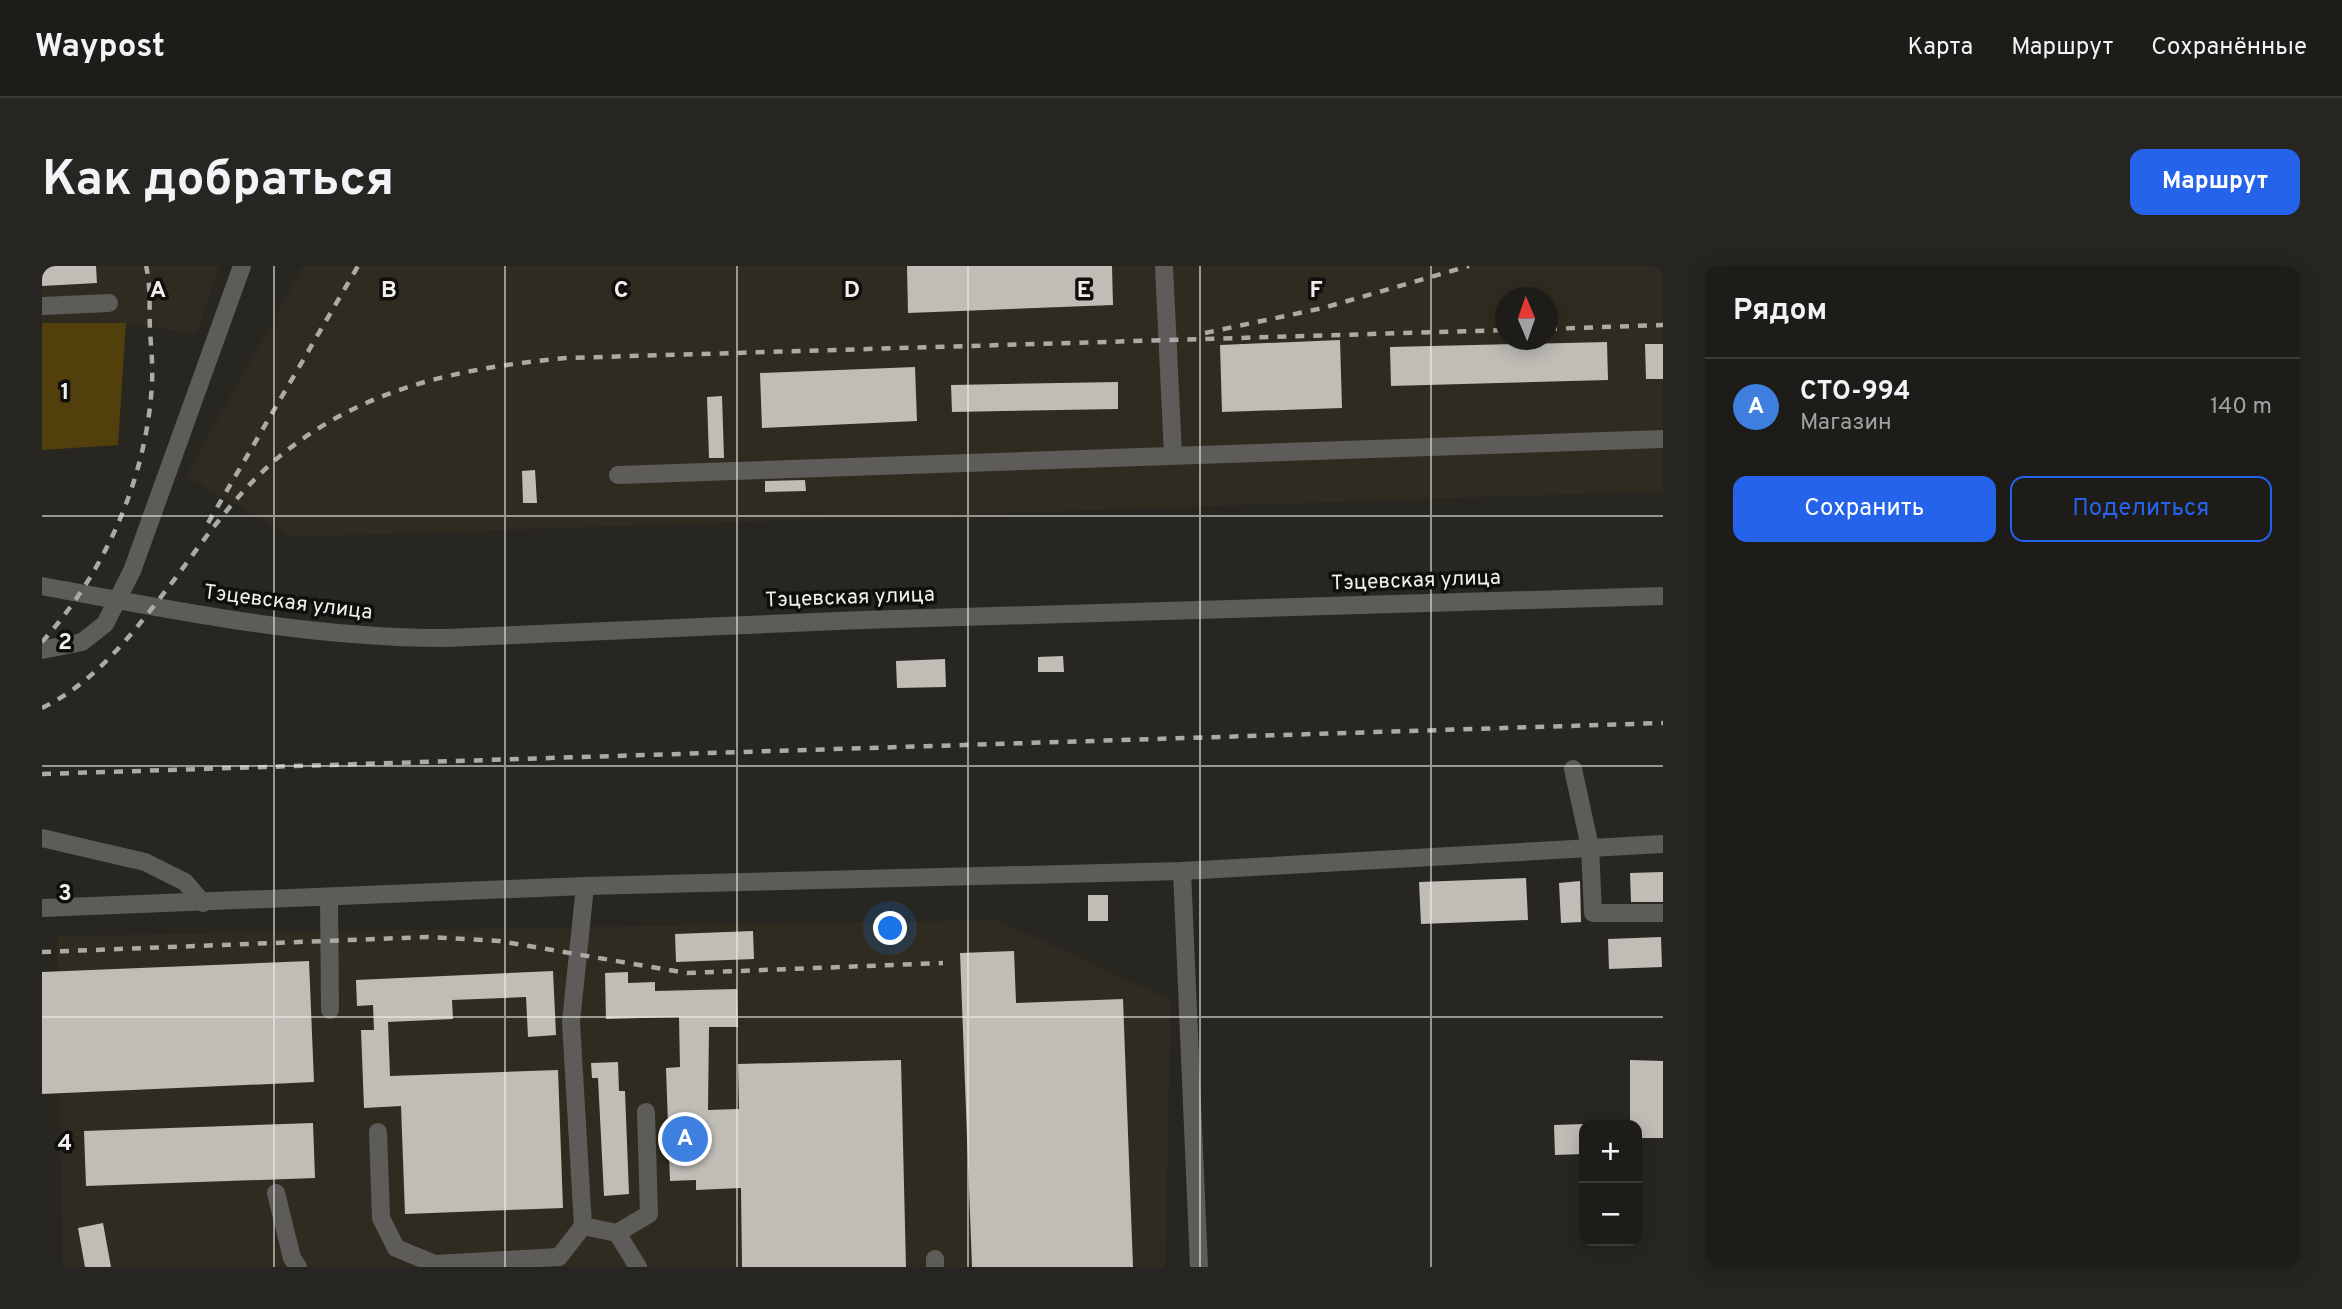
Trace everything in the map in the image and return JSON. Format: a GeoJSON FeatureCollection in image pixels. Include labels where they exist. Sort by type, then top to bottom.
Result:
{"type":"FeatureCollection","features":[{"type":"Feature","properties":{"kind":"street"},"geometry":{"type":"LineString","coordinates":[[42,650],[82,642],[105,624],[132,571],[242,266]]}},
{"type":"Feature","properties":{"kind":"street"},"geometry":{"type":"LineString","coordinates":[[1164,266],[1173,454]]}},
{"type":"Feature","properties":{"kind":"street"},"geometry":{"type":"LineString","coordinates":[[42,306],[108,303]]}},
{"type":"Feature","properties":{"kind":"street"},"geometry":{"type":"LineString","coordinates":[[618,475],[1663,439]]}},
{"type":"Feature","properties":{"kind":"street","name":"Тэцевская улица"},"geometry":{"type":"LineString","coordinates":[[42,586],[216,618],[328,634],[446,638],[862,620],[1663,596]]}},
{"type":"Feature","properties":{"kind":"street"},"geometry":{"type":"LineString","coordinates":[[1573,769],[1590,847],[1593,912],[1663,913]]}},
{"type":"Feature","properties":{"kind":"street"},"geometry":{"type":"LineString","coordinates":[[42,838],[145,862],[185,882],[203,903]]}},
{"type":"Feature","properties":{"kind":"street"},"geometry":{"type":"LineString","coordinates":[[42,908],[585,886],[1182,872],[1663,844]]}},
{"type":"Feature","properties":{"kind":"street"},"geometry":{"type":"LineString","coordinates":[[1182,872],[1199,1267]]}},
{"type":"Feature","properties":{"kind":"street"},"geometry":{"type":"LineString","coordinates":[[378,1132],[381,1219],[396,1248],[435,1264],[558,1262],[583,1226],[571,1022],[585,886]]}},
{"type":"Feature","properties":{"kind":"street"},"geometry":{"type":"LineString","coordinates":[[329,898],[330,1010]]}},
{"type":"Feature","properties":{"kind":"street"},"geometry":{"type":"LineString","coordinates":[[583,1226],[617,1233],[649,1214],[646,1112]]}},
{"type":"Feature","properties":{"kind":"street"},"geometry":{"type":"LineString","coordinates":[[276,1193],[292,1258],[298,1267]]}},
{"type":"Feature","properties":{"kind":"street"},"geometry":{"type":"LineString","coordinates":[[617,1233],[638,1267]]}},
{"type":"Feature","properties":{"kind":"shaded area"},"geometry":{"type":"Polygon","coordinates":[[[42,266],[219,266],[196,334],[126,323],[42,323],[42,266]]]}},
{"type":"Feature","properties":{"kind":"shaded area"},"geometry":{"type":"Polygon","coordinates":[[[304,266],[1663,266],[1663,491],[292,537],[186,476],[304,266]]]}},
{"type":"Feature","properties":{"kind":"shaded area"},"geometry":{"type":"Polygon","coordinates":[[[42,323],[126,323],[118,445],[42,450],[42,323]]]}},
{"type":"Feature","properties":{"kind":"shaded area"},"geometry":{"type":"Polygon","coordinates":[[[997,920],[1171,1000],[1165,1267],[63,1267],[57,936],[997,920]]]}},
{"type":"Feature","properties":{"kind":"building"},"geometry":{"type":"Polygon","coordinates":[[[42,266],[96,266],[97,283],[42,286],[42,266]]]}},
{"type":"Feature","properties":{"kind":"building"},"geometry":{"type":"Polygon","coordinates":[[[907,266],[1112,266],[1113,305],[908,313],[907,266]]]}},
{"type":"Feature","properties":{"kind":"building"},"geometry":{"type":"Polygon","coordinates":[[[1340,340],[1342,408],[1222,412],[1220,345],[1340,340]]]}},
{"type":"Feature","properties":{"kind":"building"},"geometry":{"type":"Polygon","coordinates":[[[1607,342],[1608,380],[1391,386],[1390,347],[1495,345],[1495,350],[1558,350],[1558,343],[1607,342]]]}},
{"type":"Feature","properties":{"kind":"building"},"geometry":{"type":"Polygon","coordinates":[[[1645,344],[1663,344],[1663,379],[1646,379],[1645,344]]]}},
{"type":"Feature","properties":{"kind":"building"},"geometry":{"type":"Polygon","coordinates":[[[915,367],[917,421],[762,428],[760,373],[915,367]]]}},
{"type":"Feature","properties":{"kind":"building"},"geometry":{"type":"Polygon","coordinates":[[[1118,382],[1118,409],[952,412],[951,385],[1118,382]]]}},
{"type":"Feature","properties":{"kind":"building"},"geometry":{"type":"Polygon","coordinates":[[[722,396],[724,458],[709,458],[707,397],[722,396]]]}},
{"type":"Feature","properties":{"kind":"building"},"geometry":{"type":"Polygon","coordinates":[[[535,470],[537,503],[523,503],[522,471],[535,470]]]}},
{"type":"Feature","properties":{"kind":"building"},"geometry":{"type":"Polygon","coordinates":[[[805,480],[806,491],[765,492],[765,481],[805,480]]]}},
{"type":"Feature","properties":{"kind":"building"},"geometry":{"type":"Polygon","coordinates":[[[1063,656],[1064,672],[1038,672],[1038,657],[1063,656]]]}},
{"type":"Feature","properties":{"kind":"building"},"geometry":{"type":"Polygon","coordinates":[[[945,659],[946,687],[897,688],[896,661],[945,659]]]}},
{"type":"Feature","properties":{"kind":"building"},"geometry":{"type":"Polygon","coordinates":[[[1663,872],[1663,902],[1631,902],[1630,873],[1663,872]]]}},
{"type":"Feature","properties":{"kind":"building"},"geometry":{"type":"Polygon","coordinates":[[[1526,878],[1528,920],[1421,924],[1419,882],[1526,878]]]}},
{"type":"Feature","properties":{"kind":"building"},"geometry":{"type":"Polygon","coordinates":[[[1580,881],[1581,922],[1561,923],[1559,883],[1580,881]]]}},
{"type":"Feature","properties":{"kind":"building"},"geometry":{"type":"Polygon","coordinates":[[[1088,895],[1108,895],[1108,921],[1088,921],[1088,895]]]}},
{"type":"Feature","properties":{"kind":"building"},"geometry":{"type":"Polygon","coordinates":[[[753,931],[754,959],[676,962],[675,934],[753,931]]]}},
{"type":"Feature","properties":{"kind":"building"},"geometry":{"type":"Polygon","coordinates":[[[1661,937],[1662,967],[1609,969],[1608,939],[1661,937]]]}},
{"type":"Feature","properties":{"kind":"building"},"geometry":{"type":"Polygon","coordinates":[[[1014,951],[1016,1003],[1123,999],[1133,1267],[972,1267],[960,953],[1014,951]]]}},
{"type":"Feature","properties":{"kind":"building"},"geometry":{"type":"Polygon","coordinates":[[[309,961],[314,1082],[42,1094],[42,972],[309,961]]]}},
{"type":"Feature","properties":{"kind":"building"},"geometry":{"type":"Polygon","coordinates":[[[553,971],[556,1035],[528,1037],[526,997],[452,1000],[453,1019],[388,1022],[390,1076],[558,1070],[563,1208],[405,1214],[401,1106],[364,1108],[361,1030],[374,1030],[373,1005],[357,1006],[356,980],[553,971]]]}},
{"type":"Feature","properties":{"kind":"building"},"geometry":{"type":"Polygon","coordinates":[[[628,972],[628,983],[655,982],[655,991],[737,989],[738,1027],[709,1027],[708,1110],[739,1109],[738,1064],[901,1060],[906,1267],[742,1267],[741,1188],[696,1190],[696,1180],[670,1181],[666,1068],[680,1067],[679,1017],[606,1019],[605,973],[628,972]]]}},
{"type":"Feature","properties":{"kind":"building"},"geometry":{"type":"Polygon","coordinates":[[[1630,1060],[1663,1061],[1663,1138],[1642,1138],[1642,1120],[1630,1120],[1630,1060]]]}},
{"type":"Feature","properties":{"kind":"building"},"geometry":{"type":"Polygon","coordinates":[[[618,1062],[619,1091],[625,1091],[629,1194],[604,1196],[598,1078],[592,1078],[591,1063],[618,1062]]]}},
{"type":"Feature","properties":{"kind":"building"},"geometry":{"type":"Polygon","coordinates":[[[313,1123],[315,1178],[86,1186],[84,1131],[313,1123]]]}},
{"type":"Feature","properties":{"kind":"building"},"geometry":{"type":"Polygon","coordinates":[[[1579,1124],[1579,1154],[1555,1155],[1554,1125],[1579,1124]]]}},
{"type":"Feature","properties":{"kind":"building"},"geometry":{"type":"Polygon","coordinates":[[[103,1223],[111,1267],[85,1267],[78,1228],[103,1223]]]}},
{"type":"Feature","properties":{"kind":"railway"},"geometry":{"type":"LineString","coordinates":[[42,642],[65,615],[103,554],[119,522],[142,454],[152,376],[146,266]]}},
{"type":"Feature","properties":{"kind":"railway"},"geometry":{"type":"LineString","coordinates":[[208,523],[358,266]]}},
{"type":"Feature","properties":{"kind":"railway"},"geometry":{"type":"LineString","coordinates":[[1205,333],[1323,308],[1469,266]]}},
{"type":"Feature","properties":{"kind":"railway"},"geometry":{"type":"LineString","coordinates":[[1558,329],[1663,325]]}},
{"type":"Feature","properties":{"kind":"railway"},"geometry":{"type":"LineString","coordinates":[[42,708],[82,682],[117,650],[225,513],[251,483],[280,456],[312,432],[345,413],[380,397],[452,375],[566,358],[1495,330]]}},
{"type":"Feature","properties":{"kind":"railway"},"geometry":{"type":"LineString","coordinates":[[42,774],[1663,723]]}},
{"type":"Feature","properties":{"kind":"railway"},"geometry":{"type":"LineString","coordinates":[[42,952],[428,937],[499,941],[687,973],[943,963]]}},
{"type":"Feature","properties":{"kind":"place","name":"СТО-994"},"geometry":{"type":"Point","coordinates":[685,1139]}}]}
